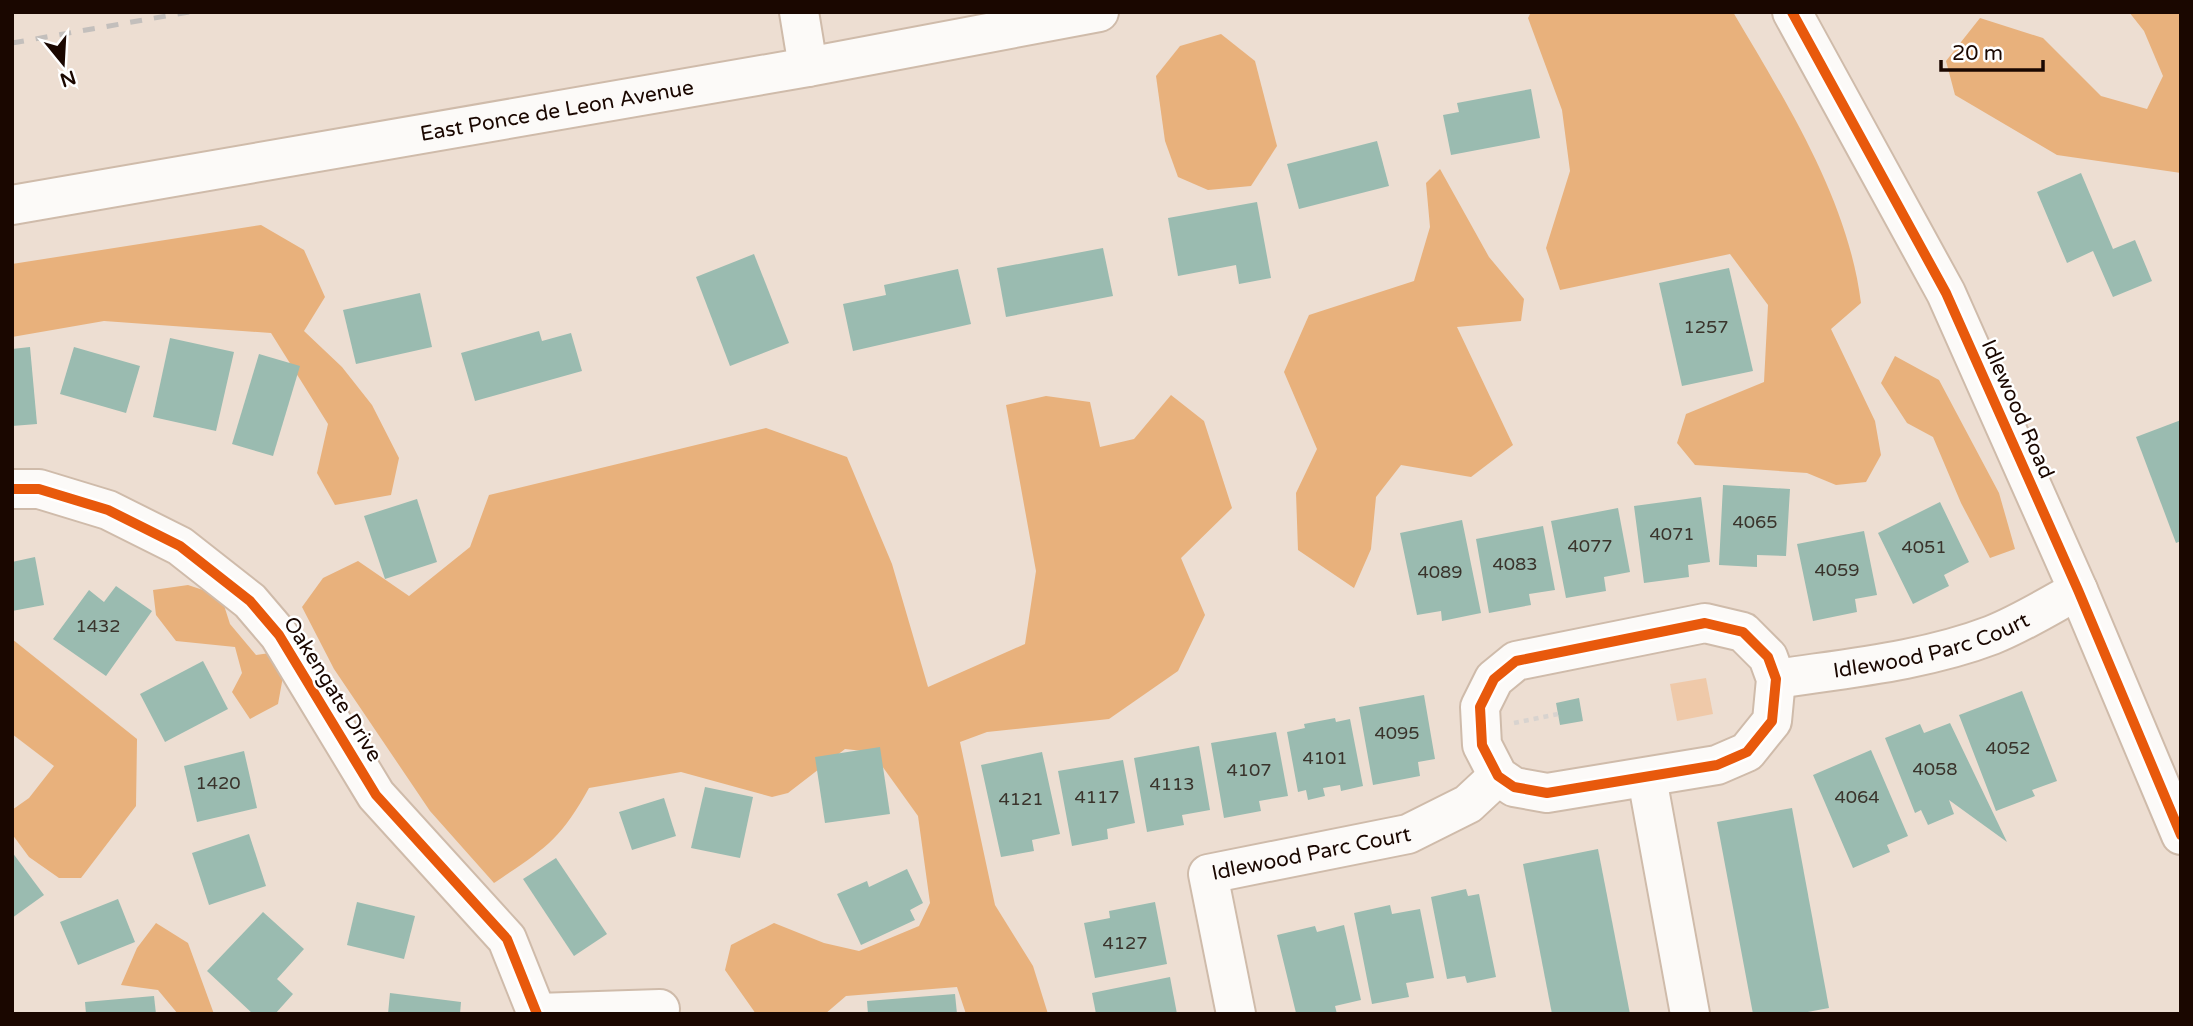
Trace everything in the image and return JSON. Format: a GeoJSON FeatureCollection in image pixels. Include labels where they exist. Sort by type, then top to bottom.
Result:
{"type":"FeatureCollection","features":[{"type":"Feature","properties":{"kind":"street"},"geometry":{"type":"LineString","coordinates":[[799,12],[808,66]]}},
{"type":"Feature","properties":{"kind":"street","name":"East Ponce de Leon Avenue"},"geometry":{"type":"LineString","coordinates":[[12,205],[808,66],[1099,12]]}},
{"type":"Feature","properties":{"kind":"street","name":"Idlewood Road"},"geometry":{"type":"LineString","coordinates":[[1792,12],[1946,293],[2078,590],[2181,835]]}},
{"type":"Feature","properties":{"kind":"street","name":"Oakengate Drive"},"geometry":{"type":"LineString","coordinates":[[12,489],[39,489],[108,510],[180,546],[250,601],[279,635],[376,795],[507,939],[537,1013]]}},
{"type":"Feature","properties":{"kind":"street","name":"Idlewood Parc Court"},"geometry":{"type":"LineString","coordinates":[[1776,679],[1921,656],[1958,646],[1995,634],[2078,590]]}},
{"type":"Feature","properties":{"kind":"street"},"geometry":{"type":"LineString","coordinates":[[1706,623],[1743,632],[1768,657],[1776,679],[1772,721],[1747,752],[1717,765],[1548,793],[1514,787],[1498,776],[1482,745],[1480,706],[1494,679],[1516,661],[1706,623]]}},
{"type":"Feature","properties":{"kind":"street","name":"Idlewood Parc Court"},"geometry":{"type":"LineString","coordinates":[[1236,1014],[1208,874],[1408,834],[1468,804],[1498,776]]}},
{"type":"Feature","properties":{"kind":"street"},"geometry":{"type":"LineString","coordinates":[[1647,778],[1690,1014]]}},
{"type":"Feature","properties":{"kind":"street"},"geometry":{"type":"LineString","coordinates":[[537,1013],[660,1009]]}},
{"type":"Feature","properties":{"kind":"path"},"geometry":{"type":"LineString","coordinates":[[1510,724],[1558,714]]}},
{"type":"Feature","properties":{"kind":"shaded area"},"geometry":{"type":"Polygon","coordinates":[[[1531,12],[1733,12],[1812,152],[1843,226],[1854,264],[1861,303],[1831,329],[1875,421],[1881,455],[1866,482],[1836,485],[1807,473],[1695,465],[1677,443],[1686,414],[1764,382],[1768,305],[1730,254],[1560,290],[1546,248],[1570,171],[1562,110],[1528,18],[1531,12]]]}},
{"type":"Feature","properties":{"kind":"shaded area"},"geometry":{"type":"Polygon","coordinates":[[[2129,12],[2181,12],[2181,173],[2057,155],[1955,95],[1946,61],[1980,18],[2043,38],[2101,96],[2147,109],[2163,76],[2144,31],[2129,12]]]}},
{"type":"Feature","properties":{"kind":"shaded area"},"geometry":{"type":"Polygon","coordinates":[[[1221,34],[1255,61],[1277,146],[1251,186],[1208,190],[1178,177],[1165,141],[1156,76],[1180,46],[1221,34]]]}},
{"type":"Feature","properties":{"kind":"shaded area"},"geometry":{"type":"Polygon","coordinates":[[[1440,169],[1489,257],[1524,299],[1521,321],[1457,327],[1513,445],[1471,477],[1401,465],[1376,497],[1371,549],[1354,588],[1298,550],[1296,493],[1317,449],[1284,372],[1309,315],[1414,281],[1430,227],[1426,183],[1440,169]]]}},
{"type":"Feature","properties":{"kind":"shaded area"},"geometry":{"type":"Polygon","coordinates":[[[261,225],[304,250],[325,297],[304,331],[342,367],[372,405],[399,458],[391,495],[335,505],[317,473],[328,424],[271,333],[104,321],[12,337],[12,264],[261,225]]]}},
{"type":"Feature","properties":{"kind":"shaded area"},"geometry":{"type":"Polygon","coordinates":[[[1895,356],[1939,380],[1999,493],[2015,549],[1990,558],[1961,503],[1933,437],[1907,423],[1881,383],[1895,356]]]}},
{"type":"Feature","properties":{"kind":"shaded area"},"geometry":{"type":"Polygon","coordinates":[[[1171,395],[1204,421],[1232,508],[1181,558],[1205,615],[1178,671],[1109,719],[987,732],[960,742],[995,905],[1033,966],[1048,1014],[966,1014],[957,987],[846,996],[825,1014],[756,1014],[725,970],[731,945],[774,923],[824,943],[859,951],[919,926],[930,903],[918,816],[872,752],[845,749],[788,793],[772,797],[681,772],[589,788],[569,821],[549,843],[494,883],[430,811],[334,669],[302,607],[323,578],[358,561],[409,596],[470,547],[489,495],[766,428],[847,457],[892,564],[928,687],[1025,644],[1036,571],[1006,405],[1046,396],[1090,402],[1100,447],[1134,439],[1171,395]]]}},
{"type":"Feature","properties":{"kind":"shaded area"},"geometry":{"type":"Polygon","coordinates":[[[188,585],[221,596],[230,624],[256,655],[270,653],[284,671],[278,704],[250,719],[232,692],[242,673],[235,647],[176,641],[156,615],[153,590],[188,585]]]}},
{"type":"Feature","properties":{"kind":"shaded area"},"geometry":{"type":"Polygon","coordinates":[[[12,639],[137,739],[136,806],[81,878],[59,878],[29,857],[12,834],[12,810],[29,798],[54,766],[12,734],[12,639]]]}},
{"type":"Feature","properties":{"kind":"shaded area"},"geometry":{"type":"Polygon","coordinates":[[[1706,678],[1713,714],[1677,721],[1670,684],[1706,678]]]}},
{"type":"Feature","properties":{"kind":"shaded area"},"geometry":{"type":"Polygon","coordinates":[[[156,923],[188,943],[214,1014],[178,1014],[158,990],[121,985],[137,948],[156,923]]]}},
{"type":"Feature","properties":{"kind":"building"},"geometry":{"type":"Polygon","coordinates":[[[1531,89],[1540,138],[1451,155],[1443,115],[1459,112],[1457,103],[1531,89]]]}},
{"type":"Feature","properties":{"kind":"building"},"geometry":{"type":"Polygon","coordinates":[[[1377,141],[1389,186],[1299,209],[1287,164],[1377,141]]]}},
{"type":"Feature","properties":{"kind":"building"},"geometry":{"type":"Polygon","coordinates":[[[2081,173],[2113,249],[2135,240],[2152,281],[2113,297],[2093,251],[2067,263],[2037,192],[2081,173]]]}},
{"type":"Feature","properties":{"kind":"building"},"geometry":{"type":"Polygon","coordinates":[[[1257,202],[1271,278],[1239,284],[1236,265],[1178,276],[1168,218],[1257,202]]]}},
{"type":"Feature","properties":{"kind":"building"},"geometry":{"type":"Polygon","coordinates":[[[1103,248],[1113,296],[1006,317],[997,268],[1103,248]]]}},
{"type":"Feature","properties":{"kind":"building"},"geometry":{"type":"Polygon","coordinates":[[[754,254],[789,343],[730,366],[696,277],[754,254]]]}},
{"type":"Feature","properties":{"kind":"building"},"geometry":{"type":"Polygon","coordinates":[[[1729,268],[1753,371],[1682,386],[1659,283],[1729,268]]]}},
{"type":"Feature","properties":{"kind":"building"},"geometry":{"type":"Polygon","coordinates":[[[958,269],[971,324],[853,351],[843,304],[886,295],[884,285],[958,269]]]}},
{"type":"Feature","properties":{"kind":"building"},"geometry":{"type":"Polygon","coordinates":[[[420,293],[432,347],[356,364],[343,310],[420,293]]]}},
{"type":"Feature","properties":{"kind":"building"},"geometry":{"type":"Polygon","coordinates":[[[539,331],[542,341],[571,333],[582,371],[475,401],[461,353],[539,331]]]}},
{"type":"Feature","properties":{"kind":"building"},"geometry":{"type":"Polygon","coordinates":[[[170,338],[234,352],[216,431],[153,417],[170,338]]]}},
{"type":"Feature","properties":{"kind":"building"},"geometry":{"type":"Polygon","coordinates":[[[30,347],[37,424],[12,426],[12,349],[30,347]]]}},
{"type":"Feature","properties":{"kind":"building"},"geometry":{"type":"Polygon","coordinates":[[[74,347],[140,366],[126,413],[60,394],[74,347]]]}},
{"type":"Feature","properties":{"kind":"building"},"geometry":{"type":"Polygon","coordinates":[[[259,354],[300,366],[273,456],[232,444],[259,354]]]}},
{"type":"Feature","properties":{"kind":"building"},"geometry":{"type":"Polygon","coordinates":[[[2181,420],[2181,541],[2176,543],[2136,437],[2181,420]]]}},
{"type":"Feature","properties":{"kind":"building"},"geometry":{"type":"Polygon","coordinates":[[[1723,485],[1790,489],[1786,556],[1757,555],[1757,567],[1719,565],[1723,485]]]}},
{"type":"Feature","properties":{"kind":"building"},"geometry":{"type":"Polygon","coordinates":[[[1701,497],[1710,562],[1688,565],[1689,577],[1644,583],[1634,506],[1701,497]]]}},
{"type":"Feature","properties":{"kind":"building"},"geometry":{"type":"Polygon","coordinates":[[[417,499],[437,562],[385,579],[364,516],[417,499]]]}},
{"type":"Feature","properties":{"kind":"building"},"geometry":{"type":"Polygon","coordinates":[[[1940,502],[1969,562],[1944,575],[1949,586],[1913,604],[1878,533],[1940,502]]]}},
{"type":"Feature","properties":{"kind":"building"},"geometry":{"type":"Polygon","coordinates":[[[1618,508],[1630,572],[1604,577],[1606,591],[1566,598],[1551,521],[1618,508]]]}},
{"type":"Feature","properties":{"kind":"building"},"geometry":{"type":"Polygon","coordinates":[[[1462,520],[1481,613],[1442,621],[1441,611],[1417,615],[1400,533],[1462,520]]]}},
{"type":"Feature","properties":{"kind":"building"},"geometry":{"type":"Polygon","coordinates":[[[1543,526],[1555,590],[1529,594],[1531,605],[1489,613],[1476,539],[1543,526]]]}},
{"type":"Feature","properties":{"kind":"building"},"geometry":{"type":"Polygon","coordinates":[[[1864,531],[1877,595],[1855,599],[1857,612],[1813,621],[1797,544],[1864,531]]]}},
{"type":"Feature","properties":{"kind":"building"},"geometry":{"type":"Polygon","coordinates":[[[35,557],[44,605],[12,611],[12,562],[35,557]]]}},
{"type":"Feature","properties":{"kind":"building"},"geometry":{"type":"Polygon","coordinates":[[[116,586],[152,611],[106,676],[53,639],[89,590],[104,602],[116,586]]]}},
{"type":"Feature","properties":{"kind":"building"},"geometry":{"type":"Polygon","coordinates":[[[203,661],[228,709],[165,742],[140,694],[203,661]]]}},
{"type":"Feature","properties":{"kind":"building"},"geometry":{"type":"Polygon","coordinates":[[[2022,691],[2057,781],[2032,790],[2035,796],[1996,811],[1959,715],[2022,691]]]}},
{"type":"Feature","properties":{"kind":"building"},"geometry":{"type":"Polygon","coordinates":[[[1424,695],[1435,759],[1418,762],[1420,776],[1373,785],[1359,707],[1424,695]]]}},
{"type":"Feature","properties":{"kind":"building"},"geometry":{"type":"Polygon","coordinates":[[[1579,698],[1583,721],[1560,725],[1556,703],[1579,698]]]}},
{"type":"Feature","properties":{"kind":"building"},"geometry":{"type":"Polygon","coordinates":[[[1335,718],[1336,722],[1350,719],[1363,786],[1341,791],[1340,785],[1323,788],[1325,796],[1308,800],[1306,790],[1298,792],[1287,732],[1305,728],[1304,724],[1335,718]]]}},
{"type":"Feature","properties":{"kind":"building"},"geometry":{"type":"Polygon","coordinates":[[[1950,723],[2007,842],[1949,800],[1954,814],[1928,825],[1921,810],[1915,813],[1885,738],[1920,724],[1924,733],[1950,723]]]}},
{"type":"Feature","properties":{"kind":"building"},"geometry":{"type":"Polygon","coordinates":[[[1276,732],[1288,796],[1259,801],[1261,811],[1224,818],[1211,743],[1276,732]]]}},
{"type":"Feature","properties":{"kind":"building"},"geometry":{"type":"Polygon","coordinates":[[[1199,746],[1210,810],[1182,815],[1184,825],[1147,832],[1134,758],[1199,746]]]}},
{"type":"Feature","properties":{"kind":"building"},"geometry":{"type":"Polygon","coordinates":[[[880,747],[890,814],[825,823],[815,757],[880,747]]]}},
{"type":"Feature","properties":{"kind":"building"},"geometry":{"type":"Polygon","coordinates":[[[1871,750],[1908,836],[1887,845],[1890,852],[1853,868],[1813,775],[1871,750]]]}},
{"type":"Feature","properties":{"kind":"building"},"geometry":{"type":"Polygon","coordinates":[[[244,751],[257,808],[197,822],[184,766],[244,751]]]}},
{"type":"Feature","properties":{"kind":"building"},"geometry":{"type":"Polygon","coordinates":[[[1042,752],[1060,834],[1032,840],[1034,851],[1001,857],[981,765],[1042,752]]]}},
{"type":"Feature","properties":{"kind":"building"},"geometry":{"type":"Polygon","coordinates":[[[1123,760],[1135,823],[1107,829],[1108,839],[1072,846],[1058,771],[1123,760]]]}},
{"type":"Feature","properties":{"kind":"building"},"geometry":{"type":"Polygon","coordinates":[[[705,787],[753,797],[740,858],[691,848],[705,787]]]}},
{"type":"Feature","properties":{"kind":"building"},"geometry":{"type":"Polygon","coordinates":[[[664,798],[676,836],[632,850],[619,812],[664,798]]]}},
{"type":"Feature","properties":{"kind":"building"},"geometry":{"type":"Polygon","coordinates":[[[1792,808],[1829,1008],[1797,1014],[1753,1014],[1717,822],[1792,808]]]}},
{"type":"Feature","properties":{"kind":"building"},"geometry":{"type":"Polygon","coordinates":[[[249,834],[266,886],[209,905],[192,853],[249,834]]]}},
{"type":"Feature","properties":{"kind":"building"},"geometry":{"type":"Polygon","coordinates":[[[1598,849],[1630,1014],[1552,1014],[1523,864],[1598,849]]]}},
{"type":"Feature","properties":{"kind":"building"},"geometry":{"type":"Polygon","coordinates":[[[12,852],[44,895],[12,918],[12,852]]]}},
{"type":"Feature","properties":{"kind":"building"},"geometry":{"type":"Polygon","coordinates":[[[556,858],[607,934],[574,956],[523,879],[556,858]]]}},
{"type":"Feature","properties":{"kind":"building"},"geometry":{"type":"Polygon","coordinates":[[[907,869],[923,903],[910,910],[915,920],[861,945],[837,894],[867,881],[869,887],[907,869]]]}},
{"type":"Feature","properties":{"kind":"building"},"geometry":{"type":"Polygon","coordinates":[[[1466,889],[1468,896],[1479,894],[1496,977],[1467,983],[1465,976],[1447,979],[1431,897],[1466,889]]]}},
{"type":"Feature","properties":{"kind":"building"},"geometry":{"type":"Polygon","coordinates":[[[118,899],[135,942],[78,965],[60,922],[118,899]]]}},
{"type":"Feature","properties":{"kind":"building"},"geometry":{"type":"Polygon","coordinates":[[[357,902],[415,916],[404,959],[347,945],[357,902]]]}},
{"type":"Feature","properties":{"kind":"building"},"geometry":{"type":"Polygon","coordinates":[[[1155,902],[1167,964],[1095,978],[1084,923],[1110,918],[1109,911],[1155,902]]]}},
{"type":"Feature","properties":{"kind":"building"},"geometry":{"type":"Polygon","coordinates":[[[1390,905],[1392,914],[1420,909],[1434,978],[1406,983],[1409,997],[1372,1004],[1354,913],[1390,905]]]}},
{"type":"Feature","properties":{"kind":"building"},"geometry":{"type":"Polygon","coordinates":[[[263,912],[304,949],[277,979],[293,994],[275,1014],[253,1014],[207,971],[263,912]]]}},
{"type":"Feature","properties":{"kind":"building"},"geometry":{"type":"Polygon","coordinates":[[[1344,925],[1361,1000],[1335,1006],[1337,1014],[1296,1013],[1277,935],[1315,926],[1317,932],[1344,925]]]}},
{"type":"Feature","properties":{"kind":"building"},"geometry":{"type":"Polygon","coordinates":[[[1170,977],[1177,1014],[1096,1014],[1092,993],[1170,977]]]}},
{"type":"Feature","properties":{"kind":"building"},"geometry":{"type":"Polygon","coordinates":[[[390,993],[461,1002],[460,1014],[388,1014],[390,993]]]}},
{"type":"Feature","properties":{"kind":"building"},"geometry":{"type":"Polygon","coordinates":[[[955,994],[957,1014],[868,1014],[867,1001],[955,994]]]}},
{"type":"Feature","properties":{"kind":"building"},"geometry":{"type":"Polygon","coordinates":[[[154,996],[156,1014],[86,1014],[85,1002],[154,996]]]}},
{"type":"Feature","properties":{"kind":"railway"},"geometry":{"type":"LineString","coordinates":[[12,43],[189,12]]}},
{"type":"Feature","properties":{"kind":"cycle path"},"geometry":{"type":"LineString","coordinates":[[1792,12],[1946,293],[2078,590],[2181,835]]}},
{"type":"Feature","properties":{"kind":"cycle path"},"geometry":{"type":"LineString","coordinates":[[12,489],[39,489],[108,510],[180,546],[250,601],[279,635],[376,795],[507,939],[537,1014]]}},
{"type":"Feature","properties":{"kind":"cycle path"},"geometry":{"type":"LineString","coordinates":[[1705,623],[1743,632],[1768,657],[1776,679],[1772,721],[1747,752],[1717,765],[1547,793],[1514,787],[1498,776],[1482,745],[1480,707],[1494,679],[1516,661],[1705,623]]}}]}
